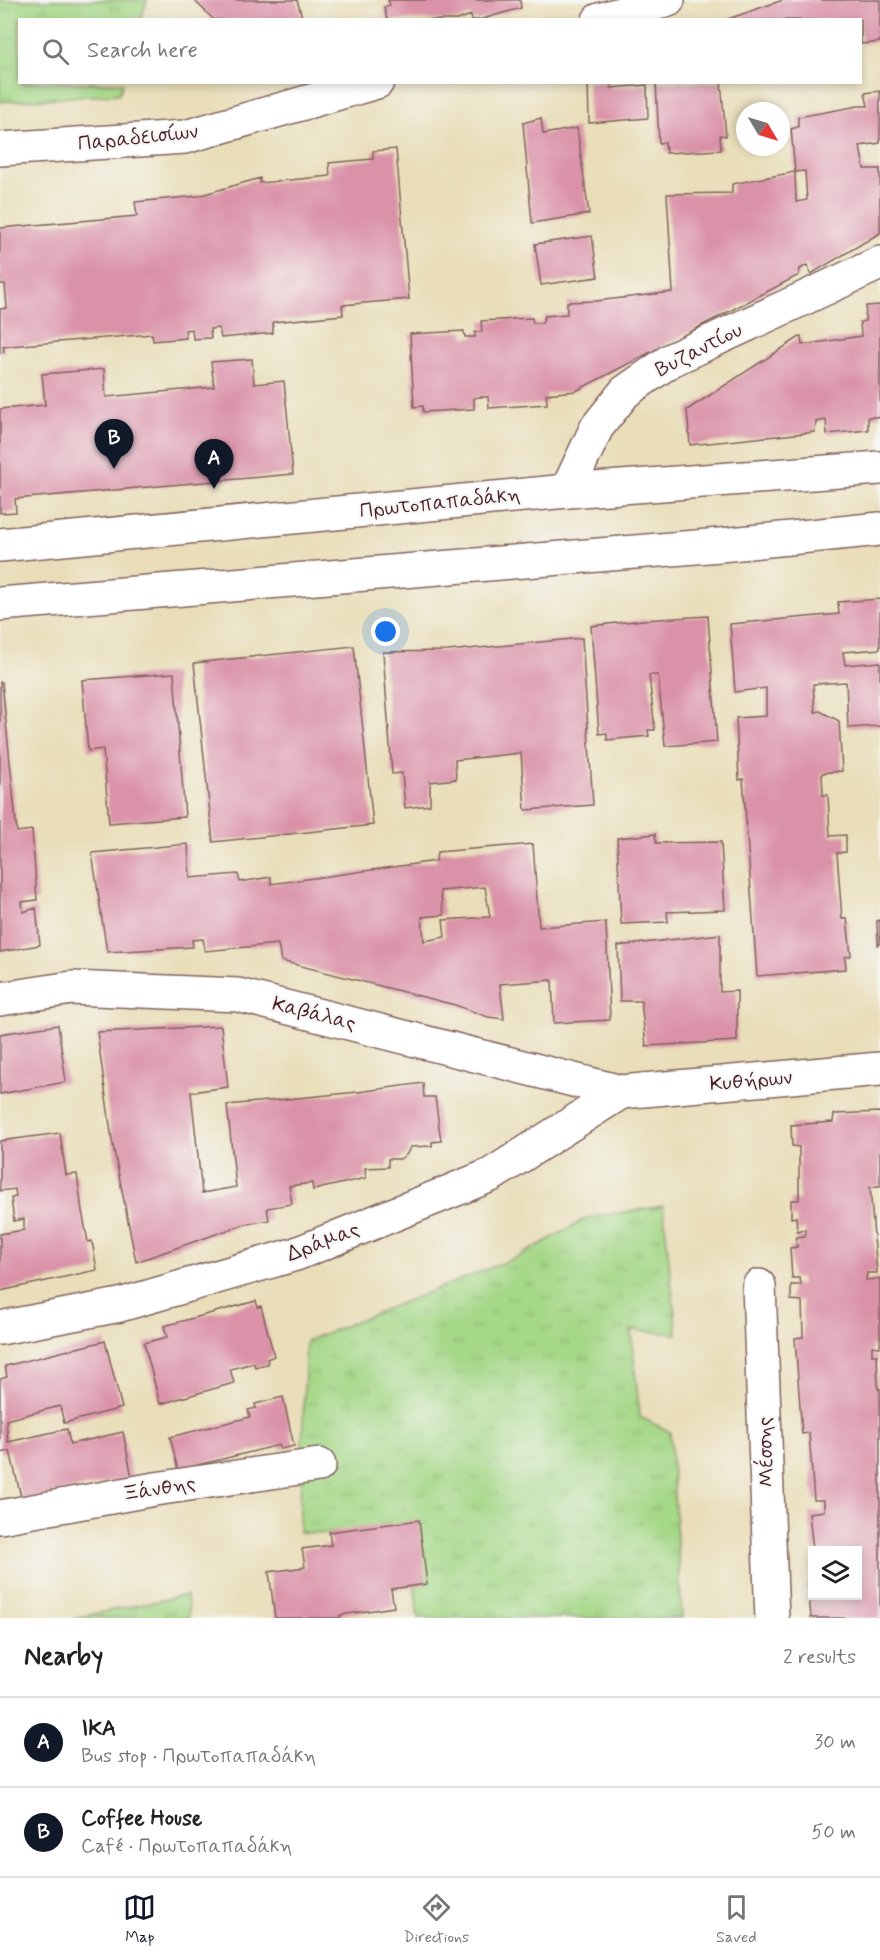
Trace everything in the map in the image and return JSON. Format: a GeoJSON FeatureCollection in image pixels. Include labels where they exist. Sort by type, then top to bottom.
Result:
{"type":"FeatureCollection","features":[{"type":"Feature","properties":{"kind":"street"},"geometry":{"type":"LineString","coordinates":[[606,18],[668,0]]}},
{"type":"Feature","properties":{"kind":"street","name":"Παραδεισίων"},"geometry":{"type":"LineString","coordinates":[[0,149],[185,137],[370,84]]}},
{"type":"Feature","properties":{"kind":"street","name":"Βυζαντίου"},"geometry":{"type":"LineString","coordinates":[[567,491],[597,427],[625,392],[671,360],[880,263]]}},
{"type":"Feature","properties":{"kind":"street","name":"Πρωτοπαπαδάκη"},"geometry":{"type":"LineString","coordinates":[[0,545],[567,491],[880,468]]}},
{"type":"Feature","properties":{"kind":"street"},"geometry":{"type":"LineString","coordinates":[[0,604],[708,546],[880,529]]}},
{"type":"Feature","properties":{"kind":"street","name":"Καβάλας"},"geometry":{"type":"LineString","coordinates":[[0,999],[72,988],[238,995],[621,1092]]}},
{"type":"Feature","properties":{"kind":"street","name":"Κυθήρων"},"geometry":{"type":"LineString","coordinates":[[621,1092],[880,1069]]}},
{"type":"Feature","properties":{"kind":"street","name":"Δράμας"},"geometry":{"type":"LineString","coordinates":[[0,1328],[120,1305],[296,1254],[491,1175],[621,1092]]}},
{"type":"Feature","properties":{"kind":"street","name":"Μέσσης"},"geometry":{"type":"LineString","coordinates":[[759,1286],[772,1618]]}},
{"type":"Feature","properties":{"kind":"street","name":"Ξάνθης"},"geometry":{"type":"LineString","coordinates":[[0,1517],[155,1489],[319,1465]]}},
{"type":"Feature","properties":{"kind":"green space"},"geometry":{"type":"Polygon","coordinates":[[[0,0],[147,0],[141,18],[18,18],[18,84],[123,84],[119,94],[0,102],[0,0]]]}},
{"type":"Feature","properties":{"kind":"green space"},"geometry":{"type":"Polygon","coordinates":[[[663,1206],[677,1334],[631,1330],[640,1417],[670,1432],[682,1618],[418,1618],[410,1540],[299,1532],[306,1341],[520,1256],[587,1218],[663,1206]]]}},
{"type":"Feature","properties":{"kind":"green space"},"geometry":{"type":"Polygon","coordinates":[[[187,1595],[189,1618],[74,1618],[187,1595]]]}},
{"type":"Feature","properties":{"kind":"building"},"geometry":{"type":"Polygon","coordinates":[[[194,0],[297,0],[302,18],[212,18],[194,0]]]}},
{"type":"Feature","properties":{"kind":"building"},"geometry":{"type":"Polygon","coordinates":[[[388,0],[520,0],[521,8],[486,18],[472,18],[471,15],[463,18],[387,18],[384,7],[390,5],[388,0]]]}},
{"type":"Feature","properties":{"kind":"building"},"geometry":{"type":"Polygon","coordinates":[[[783,0],[880,0],[880,42],[862,44],[862,18],[731,18],[783,0]]]}},
{"type":"Feature","properties":{"kind":"building"},"geometry":{"type":"Polygon","coordinates":[[[588,84],[610,84],[611,88],[647,85],[648,118],[589,123],[588,84]]]}},
{"type":"Feature","properties":{"kind":"building"},"geometry":{"type":"Polygon","coordinates":[[[656,84],[721,84],[726,136],[720,135],[721,150],[666,153],[665,142],[659,143],[656,84]]]}},
{"type":"Feature","properties":{"kind":"building"},"geometry":{"type":"Polygon","coordinates":[[[880,91],[880,143],[860,146],[864,169],[880,169],[880,233],[811,274],[807,265],[800,269],[799,275],[576,391],[546,394],[547,404],[489,408],[488,397],[479,397],[474,398],[474,409],[423,412],[423,406],[414,407],[410,334],[464,331],[465,337],[475,337],[475,332],[482,332],[481,321],[532,318],[533,323],[542,323],[545,316],[567,314],[567,302],[673,292],[667,194],[732,193],[732,184],[795,172],[791,129],[798,127],[798,117],[868,106],[865,93],[880,91]],[[805,171],[795,172],[796,202],[807,200],[805,171]]]}},
{"type":"Feature","properties":{"kind":"building"},"geometry":{"type":"Polygon","coordinates":[[[541,118],[543,134],[577,128],[589,214],[532,223],[523,123],[541,118]]]}},
{"type":"Feature","properties":{"kind":"building"},"geometry":{"type":"Polygon","coordinates":[[[396,149],[409,299],[342,305],[343,315],[273,322],[273,333],[221,338],[219,328],[210,329],[211,338],[193,339],[192,329],[185,330],[186,338],[153,341],[152,334],[10,346],[3,347],[4,352],[0,353],[0,309],[7,308],[5,284],[0,284],[0,228],[137,216],[135,202],[198,196],[260,178],[260,183],[330,176],[329,163],[373,159],[373,151],[396,149]]]}},
{"type":"Feature","properties":{"kind":"building"},"geometry":{"type":"Polygon","coordinates":[[[592,236],[598,277],[541,285],[535,244],[592,236]]]}},
{"type":"Feature","properties":{"kind":"building"},"geometry":{"type":"Polygon","coordinates":[[[880,305],[880,417],[868,417],[868,430],[827,434],[826,420],[816,422],[815,432],[690,445],[687,410],[801,336],[802,345],[861,336],[860,322],[865,321],[866,306],[880,305]]]}},
{"type":"Feature","properties":{"kind":"building"},"geometry":{"type":"Polygon","coordinates":[[[252,359],[254,384],[284,381],[293,474],[15,499],[16,512],[0,513],[0,409],[45,405],[42,374],[104,369],[106,397],[214,387],[211,362],[252,359]]]}},
{"type":"Feature","properties":{"kind":"building"},"geometry":{"type":"Polygon","coordinates":[[[880,599],[880,649],[843,652],[845,665],[880,662],[880,726],[848,728],[846,682],[813,684],[815,712],[820,711],[839,721],[842,771],[822,773],[823,795],[828,795],[830,836],[846,835],[846,852],[837,853],[842,919],[847,918],[851,956],[845,957],[846,969],[757,976],[743,779],[739,780],[736,718],[766,716],[766,688],[735,692],[730,624],[839,614],[838,602],[880,599]]]}},
{"type":"Feature","properties":{"kind":"building"},"geometry":{"type":"Polygon","coordinates":[[[708,616],[717,742],[665,746],[658,675],[649,675],[655,730],[648,730],[649,736],[607,740],[607,733],[599,734],[591,626],[708,616]]]}},
{"type":"Feature","properties":{"kind":"building"},"geometry":{"type":"Polygon","coordinates":[[[582,638],[593,805],[525,810],[521,753],[455,760],[456,779],[430,782],[430,805],[405,808],[402,773],[392,774],[383,652],[448,651],[582,638]]]}},
{"type":"Feature","properties":{"kind":"building"},"geometry":{"type":"Polygon","coordinates":[[[354,646],[373,825],[213,842],[194,663],[354,646]]]}},
{"type":"Feature","properties":{"kind":"building"},"geometry":{"type":"Polygon","coordinates":[[[174,673],[185,817],[109,823],[103,749],[88,751],[82,680],[174,673]]]}},
{"type":"Feature","properties":{"kind":"building"},"geometry":{"type":"Polygon","coordinates":[[[0,682],[2,682],[17,832],[32,830],[37,900],[22,902],[23,912],[36,908],[40,945],[0,952],[0,682]]]}},
{"type":"Feature","properties":{"kind":"building"},"geometry":{"type":"Polygon","coordinates":[[[655,834],[656,843],[721,842],[725,910],[667,912],[668,922],[621,924],[617,838],[655,834]]]}},
{"type":"Feature","properties":{"kind":"building"},"geometry":{"type":"Polygon","coordinates":[[[188,844],[190,878],[238,874],[240,882],[271,877],[271,884],[436,861],[437,852],[533,844],[539,927],[606,922],[610,1020],[554,1023],[552,980],[500,984],[504,1019],[488,1017],[455,1005],[281,961],[278,944],[205,951],[203,939],[192,940],[193,947],[107,952],[92,853],[188,844]],[[485,887],[440,891],[444,915],[422,917],[424,941],[445,937],[443,920],[490,917],[485,887]]]}},
{"type":"Feature","properties":{"kind":"building"},"geometry":{"type":"Polygon","coordinates":[[[880,920],[880,944],[878,945],[877,921],[880,920]]]}},
{"type":"Feature","properties":{"kind":"building"},"geometry":{"type":"Polygon","coordinates":[[[720,934],[720,992],[737,991],[737,1041],[646,1046],[641,1001],[620,1001],[618,946],[720,934]]]}},
{"type":"Feature","properties":{"kind":"building"},"geometry":{"type":"Polygon","coordinates":[[[58,1025],[66,1082],[0,1094],[0,1034],[58,1025]]]}},
{"type":"Feature","properties":{"kind":"building"},"geometry":{"type":"Polygon","coordinates":[[[221,1026],[228,1087],[191,1092],[202,1193],[236,1187],[227,1105],[423,1083],[424,1097],[435,1097],[441,1141],[432,1142],[432,1146],[410,1147],[407,1154],[400,1159],[388,1159],[388,1167],[365,1168],[366,1178],[313,1190],[312,1183],[289,1186],[292,1204],[267,1208],[269,1220],[242,1225],[136,1262],[112,1140],[97,1032],[221,1026]]]}},
{"type":"Feature","properties":{"kind":"building"},"geometry":{"type":"Polygon","coordinates":[[[880,1112],[880,1186],[870,1187],[877,1273],[867,1273],[866,1280],[880,1279],[880,1347],[872,1346],[872,1355],[877,1355],[878,1389],[880,1389],[880,1618],[811,1618],[810,1600],[862,1600],[862,1546],[813,1546],[809,1513],[824,1511],[824,1500],[814,1500],[809,1433],[802,1434],[795,1338],[803,1337],[802,1301],[791,1300],[791,1285],[801,1285],[800,1278],[792,1278],[790,1248],[797,1247],[796,1237],[805,1236],[805,1229],[797,1231],[796,1217],[791,1218],[791,1200],[799,1200],[799,1147],[792,1146],[791,1125],[833,1122],[834,1114],[880,1112]]]}},
{"type":"Feature","properties":{"kind":"building"},"geometry":{"type":"Polygon","coordinates":[[[60,1133],[66,1175],[77,1174],[88,1242],[92,1241],[97,1270],[0,1291],[0,1234],[24,1230],[24,1219],[14,1221],[11,1198],[16,1197],[15,1189],[0,1191],[0,1141],[60,1133]]]}},
{"type":"Feature","properties":{"kind":"building"},"geometry":{"type":"Polygon","coordinates":[[[256,1301],[258,1307],[261,1306],[274,1356],[267,1359],[268,1364],[255,1367],[254,1363],[230,1369],[234,1383],[160,1404],[144,1343],[167,1337],[164,1326],[256,1301]]]}},
{"type":"Feature","properties":{"kind":"building"},"geometry":{"type":"Polygon","coordinates":[[[105,1341],[122,1408],[64,1423],[60,1406],[6,1420],[8,1442],[67,1429],[70,1444],[123,1432],[132,1477],[22,1501],[10,1451],[0,1453],[0,1379],[7,1377],[5,1366],[105,1341]]]}},
{"type":"Feature","properties":{"kind":"building"},"geometry":{"type":"Polygon","coordinates":[[[283,1397],[294,1446],[281,1449],[279,1445],[178,1470],[170,1437],[250,1417],[248,1410],[256,1408],[255,1404],[283,1397]]]}},
{"type":"Feature","properties":{"kind":"building"},"geometry":{"type":"Polygon","coordinates":[[[419,1520],[427,1584],[391,1589],[394,1607],[340,1615],[341,1618],[275,1618],[269,1572],[305,1567],[302,1549],[331,1545],[329,1532],[419,1520]]]}},
{"type":"Feature","properties":{"kind":"place","name":"Coffee House"},"geometry":{"type":"Point","coordinates":[114,469]}},
{"type":"Feature","properties":{"kind":"place","name":"ΙΚΑ"},"geometry":{"type":"Point","coordinates":[214,489]}}]}
